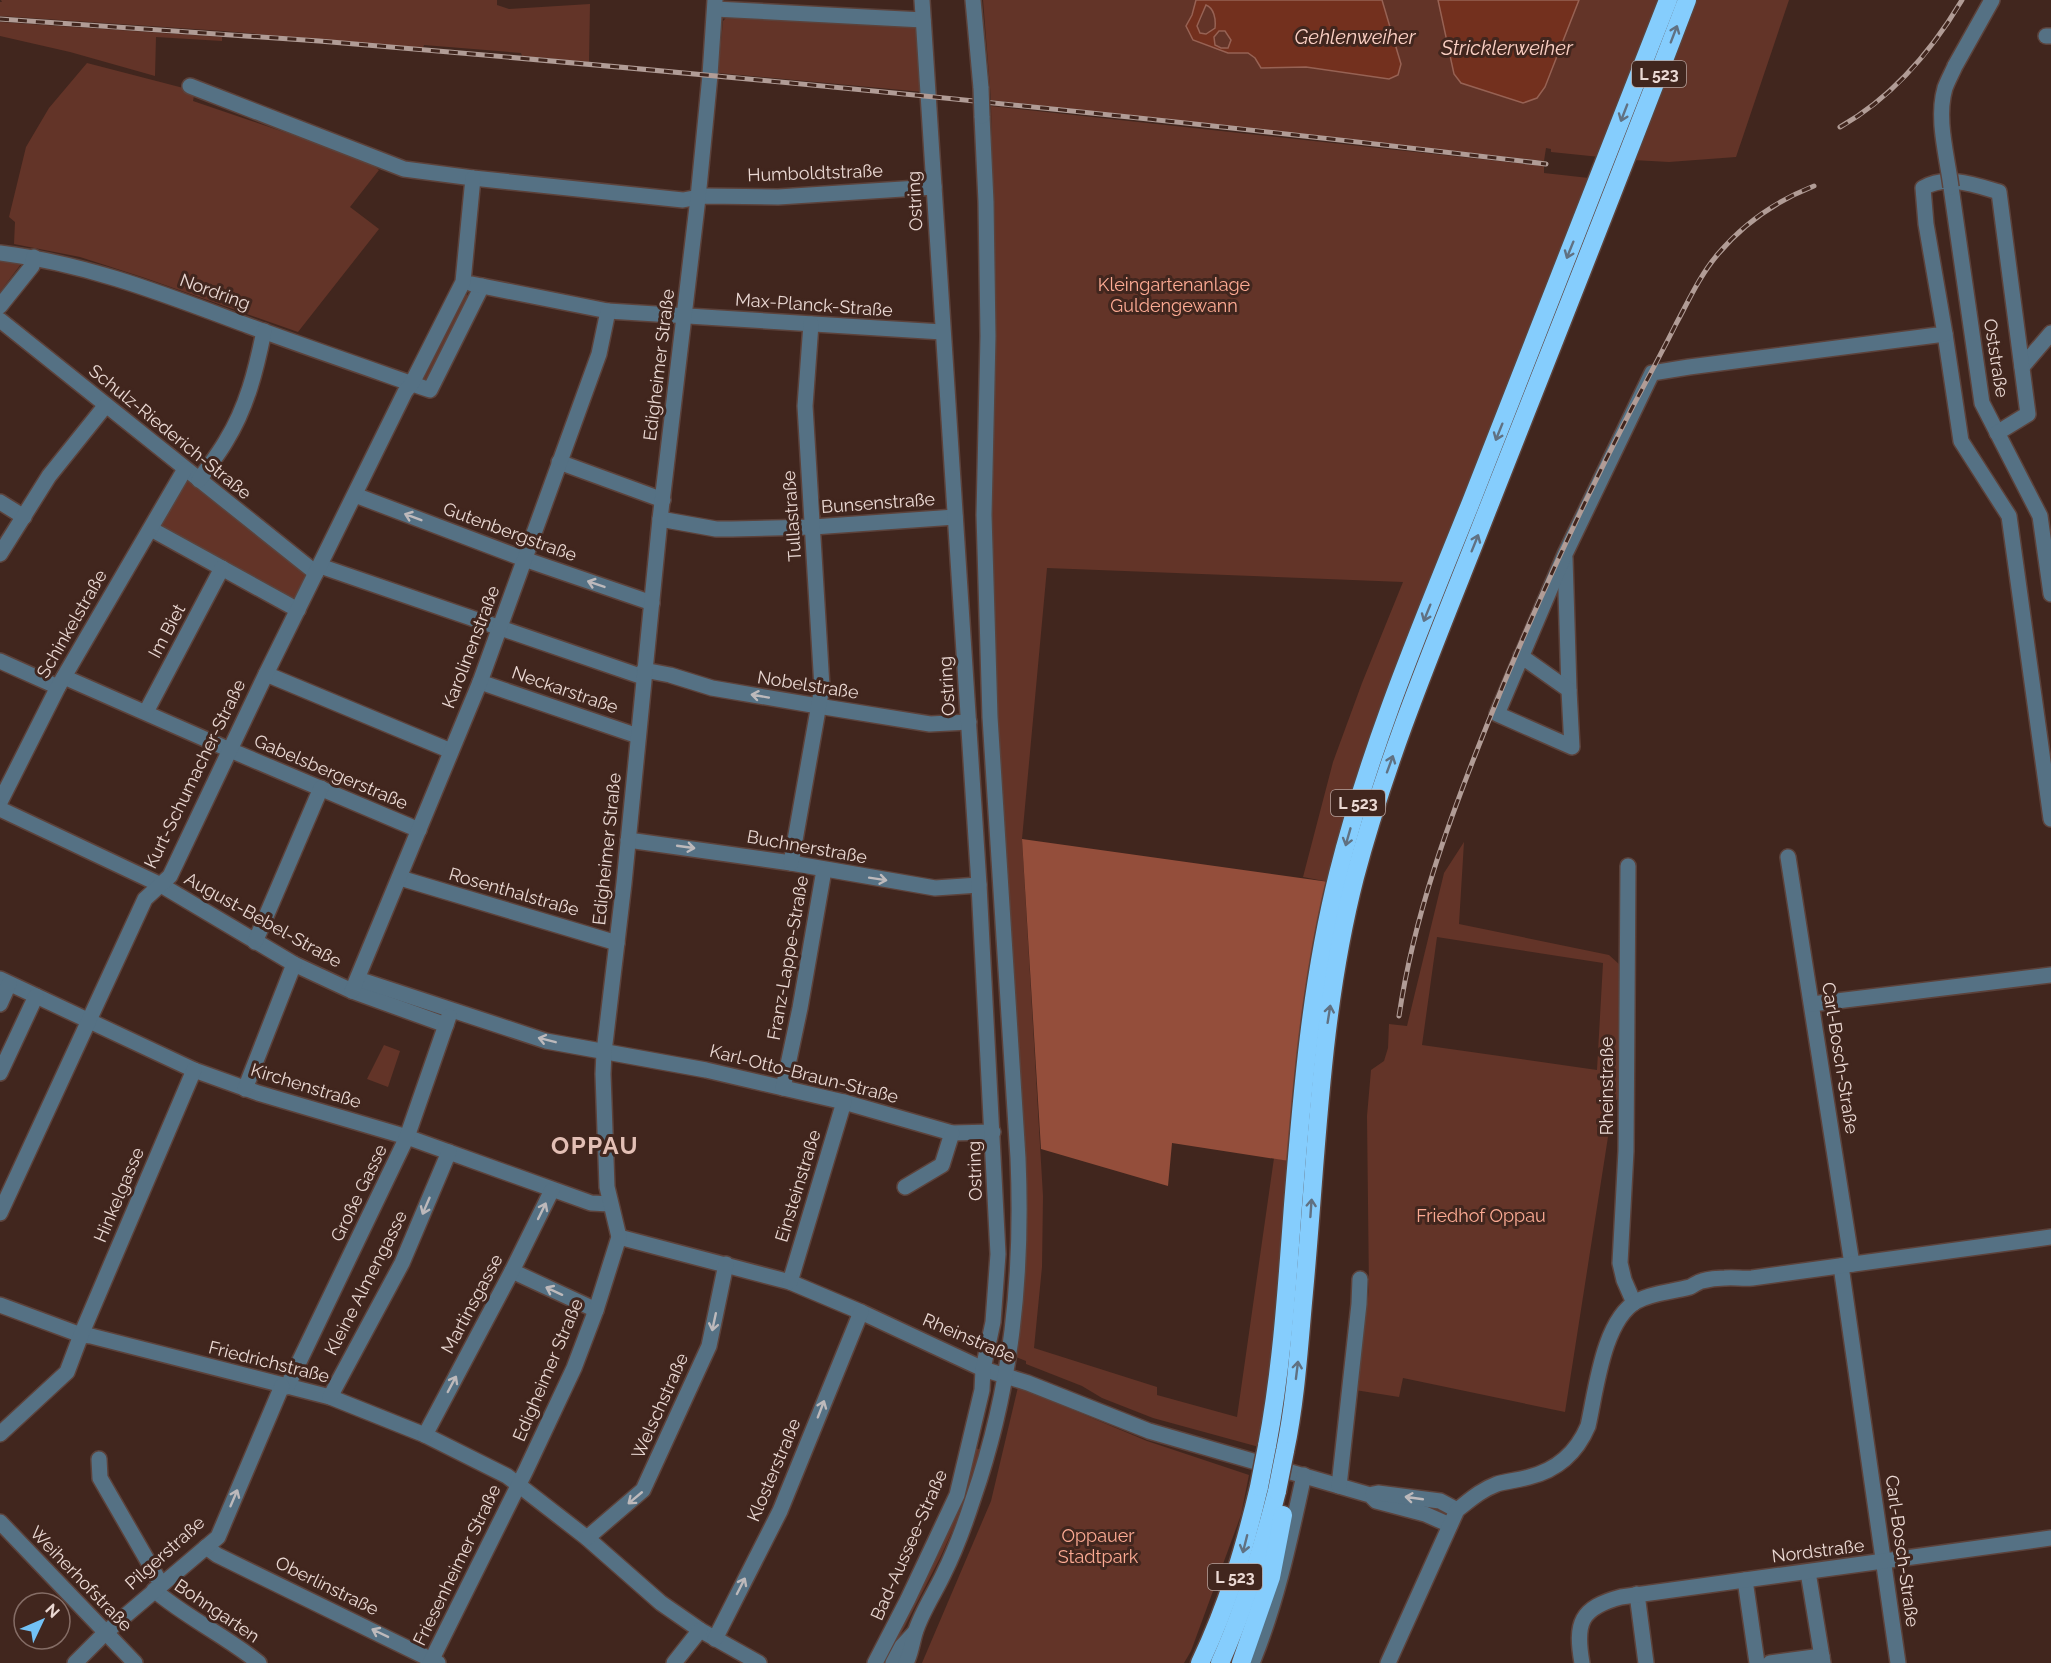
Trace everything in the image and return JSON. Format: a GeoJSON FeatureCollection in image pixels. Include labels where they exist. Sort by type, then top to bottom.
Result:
{"type":"FeatureCollection","features":[{"type":"Feature","properties":{"kind":"highway","name":"L 523"},"geometry":{"type":"LineString","coordinates":[[1220,1663],[1242,1611],[1282,1493],[1289,1453],[1326,1038],[1338,956],[1355,878],[1378,800],[1601,197],[1612,145],[1668,0]]}},
{"type":"Feature","properties":{"kind":"highway","name":"L 523"},"geometry":{"type":"LineString","coordinates":[[1200,1663],[1214,1633],[1242,1555],[1259,1487],[1274,1410],[1284,1327],[1308,1036],[1321,952],[1338,875],[1359,797],[1407,663],[1601,197],[1630,148],[1687,0]]}},
{"type":"Feature","properties":{"kind":"highway"},"geometry":{"type":"LineString","coordinates":[[1241,1663],[1271,1577],[1282,1493]]}},
{"type":"Feature","properties":{"kind":"street","name":"Ostring"},"geometry":{"type":"LineString","coordinates":[[922,0],[993,1132],[998,1254],[993,1322],[983,1370]]}},
{"type":"Feature","properties":{"kind":"street"},"geometry":{"type":"LineString","coordinates":[[893,1663],[902,1646],[915,1632],[945,1571],[973,1500],[986,1459],[1006,1376],[1016,1307],[1019,1199],[990,717],[984,515],[988,325],[986,202],[981,88],[973,0]]}},
{"type":"Feature","properties":{"kind":"street","name":"Oststraße"},"geometry":{"type":"LineString","coordinates":[[1992,0],[1946,86],[1942,104],[1942,121],[1982,403],[2040,516],[2051,594]]}},
{"type":"Feature","properties":{"kind":"street"},"geometry":{"type":"LineString","coordinates":[[715,4],[923,20]]}},
{"type":"Feature","properties":{"kind":"street","name":"Edigheimer Straße"},"geometry":{"type":"LineString","coordinates":[[519,1485],[574,1368],[596,1310],[619,1237],[607,1187],[604,1052],[660,519],[698,198],[715,4]]}},
{"type":"Feature","properties":{"kind":"street"},"geometry":{"type":"LineString","coordinates":[[190,86],[404,169],[683,200],[698,198]]}},
{"type":"Feature","properties":{"kind":"street","name":"Kurt-Schumacher-Straße"},"geometry":{"type":"LineString","coordinates":[[0,1213],[146,899],[170,876],[266,674],[405,392],[412,383],[464,282],[474,178]]}},
{"type":"Feature","properties":{"kind":"street"},"geometry":{"type":"LineString","coordinates":[[1997,433],[2028,414],[1999,192],[1962,182],[1933,182],[1923,188],[1926,224],[1961,441],[2009,516],[2051,819]]}},
{"type":"Feature","properties":{"kind":"street","name":"Humboldtstraße"},"geometry":{"type":"LineString","coordinates":[[698,198],[710,195],[778,197],[934,187]]}},
{"type":"Feature","properties":{"kind":"street","name":"Nordring"},"geometry":{"type":"LineString","coordinates":[[0,253],[34,257],[89,269],[412,383]]}},
{"type":"Feature","properties":{"kind":"street"},"geometry":{"type":"LineString","coordinates":[[0,306],[32,266],[34,257]]}},
{"type":"Feature","properties":{"kind":"street"},"geometry":{"type":"LineString","coordinates":[[464,282],[608,310],[684,316]]}},
{"type":"Feature","properties":{"kind":"street"},"geometry":{"type":"LineString","coordinates":[[412,383],[430,390],[482,286]]}},
{"type":"Feature","properties":{"kind":"street","name":"Karolinenstraße"},"geometry":{"type":"LineString","coordinates":[[355,985],[480,682],[599,354],[608,310]]}},
{"type":"Feature","properties":{"kind":"street","name":"Max-Planck-Straße"},"geometry":{"type":"LineString","coordinates":[[684,316],[942,332]]}},
{"type":"Feature","properties":{"kind":"street","name":"Schulz-Riederich-Straße"},"geometry":{"type":"LineString","coordinates":[[0,320],[199,480],[318,570],[500,627]]}},
{"type":"Feature","properties":{"kind":"street","name":"Tullastraße"},"geometry":{"type":"LineString","coordinates":[[791,863],[822,687],[805,406],[810,324]]}},
{"type":"Feature","properties":{"kind":"street"},"geometry":{"type":"LineString","coordinates":[[199,480],[226,441],[243,409],[256,371],[264,331]]}},
{"type":"Feature","properties":{"kind":"street"},"geometry":{"type":"LineString","coordinates":[[2022,367],[2051,333]]}},
{"type":"Feature","properties":{"kind":"street"},"geometry":{"type":"LineString","coordinates":[[1565,554],[1572,747],[1497,714],[1565,554],[1653,373],[1945,334]]}},
{"type":"Feature","properties":{"kind":"street"},"geometry":{"type":"LineString","coordinates":[[0,554],[49,477],[106,405]]}},
{"type":"Feature","properties":{"kind":"street"},"geometry":{"type":"LineString","coordinates":[[559,462],[663,500]]}},
{"type":"Feature","properties":{"kind":"street","name":"Schinkelstraße"},"geometry":{"type":"LineString","coordinates":[[0,802],[61,682],[186,469]]}},
{"type":"Feature","properties":{"kind":"street","name":"Gutenbergstraße"},"geometry":{"type":"LineString","coordinates":[[355,495],[524,559],[652,603]]}},
{"type":"Feature","properties":{"kind":"street"},"geometry":{"type":"LineString","coordinates":[[0,502],[24,517]]}},
{"type":"Feature","properties":{"kind":"street","name":"Bunsenstraße"},"geometry":{"type":"LineString","coordinates":[[660,519],[716,529],[813,527],[955,517]]}},
{"type":"Feature","properties":{"kind":"street"},"geometry":{"type":"LineString","coordinates":[[151,529],[298,610]]}},
{"type":"Feature","properties":{"kind":"street","name":"Im Biet"},"geometry":{"type":"LineString","coordinates":[[146,712],[222,568]]}},
{"type":"Feature","properties":{"kind":"street","name":"Nobelstraße"},"geometry":{"type":"LineString","coordinates":[[500,627],[644,673],[670,675],[712,688],[930,724],[969,722]]}},
{"type":"Feature","properties":{"kind":"street"},"geometry":{"type":"LineString","coordinates":[[1521,656],[1569,690]]}},
{"type":"Feature","properties":{"kind":"street","name":"Gabelsbergerstraße"},"geometry":{"type":"LineString","coordinates":[[0,661],[146,712],[419,830]]}},
{"type":"Feature","properties":{"kind":"street"},"geometry":{"type":"LineString","coordinates":[[266,674],[452,751]]}},
{"type":"Feature","properties":{"kind":"street","name":"Neckarstraße"},"geometry":{"type":"LineString","coordinates":[[480,682],[638,736]]}},
{"type":"Feature","properties":{"kind":"street"},"geometry":{"type":"LineString","coordinates":[[255,942],[321,788]]}},
{"type":"Feature","properties":{"kind":"street","name":"August-Bebel-Straße"},"geometry":{"type":"LineString","coordinates":[[0,808],[160,885],[294,964],[448,1017],[546,1041],[604,1052]]}},
{"type":"Feature","properties":{"kind":"street","name":"Buchnerstraße"},"geometry":{"type":"LineString","coordinates":[[628,840],[791,863],[935,888],[979,885]]}},
{"type":"Feature","properties":{"kind":"street","name":"Carl-Bosch-Straße"},"geometry":{"type":"LineString","coordinates":[[1788,857],[1812,1004],[1883,1562],[1898,1663]]}},
{"type":"Feature","properties":{"kind":"street","name":"Rheinstraße"},"geometry":{"type":"LineString","coordinates":[[1628,866],[1626,1151],[1620,1263],[1624,1280],[1634,1303]]}},
{"type":"Feature","properties":{"kind":"street","name":"Franz-Lappe-Straße"},"geometry":{"type":"LineString","coordinates":[[783,1088],[801,1008],[824,870]]}},
{"type":"Feature","properties":{"kind":"street","name":"Rosenthalstraße"},"geometry":{"type":"LineString","coordinates":[[399,878],[617,943]]}},
{"type":"Feature","properties":{"kind":"street"},"geometry":{"type":"LineString","coordinates":[[245,1089],[294,964]]}},
{"type":"Feature","properties":{"kind":"street"},"geometry":{"type":"LineString","coordinates":[[1812,1004],[2051,975]]}},
{"type":"Feature","properties":{"kind":"street"},"geometry":{"type":"LineString","coordinates":[[0,1004],[5,981]]}},
{"type":"Feature","properties":{"kind":"street","name":"Kirchenstraße"},"geometry":{"type":"LineString","coordinates":[[5,981],[194,1070],[245,1089],[407,1137],[591,1203],[610,1204]]}},
{"type":"Feature","properties":{"kind":"street"},"geometry":{"type":"LineString","coordinates":[[0,1073],[36,996]]}},
{"type":"Feature","properties":{"kind":"street","name":"Große Gasse"},"geometry":{"type":"LineString","coordinates":[[285,1386],[407,1137],[448,1017]]}},
{"type":"Feature","properties":{"kind":"street","name":"Karl-Otto-Braun-Straße"},"geometry":{"type":"LineString","coordinates":[[604,1052],[706,1070],[844,1102],[952,1133],[993,1132]]}},
{"type":"Feature","properties":{"kind":"street","name":"Hinkelgasse"},"geometry":{"type":"LineString","coordinates":[[0,1434],[67,1372],[194,1070]]}},
{"type":"Feature","properties":{"kind":"street","name":"Einsteinstraße"},"geometry":{"type":"LineString","coordinates":[[790,1282],[844,1102]]}},
{"type":"Feature","properties":{"kind":"street"},"geometry":{"type":"LineString","coordinates":[[905,1187],[942,1165],[952,1133]]}},
{"type":"Feature","properties":{"kind":"street","name":"Kleine Almengasse"},"geometry":{"type":"LineString","coordinates":[[330,1397],[402,1263],[449,1152]]}},
{"type":"Feature","properties":{"kind":"street","name":"Martinsgasse"},"geometry":{"type":"LineString","coordinates":[[425,1435],[552,1190]]}},
{"type":"Feature","properties":{"kind":"street","name":"Rheinstraße"},"geometry":{"type":"LineString","coordinates":[[619,1237],[790,1282],[861,1312],[983,1370],[1028,1383],[1149,1431],[1340,1485],[1370,1495],[1376,1501],[1425,1514],[1450,1525]]}},
{"type":"Feature","properties":{"kind":"street"},"geometry":{"type":"LineString","coordinates":[[1388,1663],[1457,1510],[1477,1493],[1497,1484],[1552,1469],[1574,1450],[1588,1426],[1607,1341],[1614,1327],[1634,1303],[1652,1294],[1692,1286],[1700,1288],[1713,1283],[1730,1284],[1741,1279],[2051,1237]]}},
{"type":"Feature","properties":{"kind":"street","name":"Welschstraße"},"geometry":{"type":"LineString","coordinates":[[587,1538],[643,1490],[709,1346],[726,1264]]}},
{"type":"Feature","properties":{"kind":"street"},"geometry":{"type":"LineString","coordinates":[[512,1271],[596,1310]]}},
{"type":"Feature","properties":{"kind":"street"},"geometry":{"type":"LineString","coordinates":[[1340,1485],[1360,1279]]}},
{"type":"Feature","properties":{"kind":"street","name":"Friedrichstraße"},"geometry":{"type":"LineString","coordinates":[[0,1305],[81,1335],[330,1397],[425,1435],[507,1476],[587,1538],[661,1604],[700,1630],[759,1663]]}},
{"type":"Feature","properties":{"kind":"street","name":"Klosterstraße"},"geometry":{"type":"LineString","coordinates":[[715,1639],[780,1511],[861,1312]]}},
{"type":"Feature","properties":{"kind":"street","name":"Bad-Aussee-Straße"},"geometry":{"type":"LineString","coordinates":[[875,1663],[957,1495],[982,1390],[983,1370]]}},
{"type":"Feature","properties":{"kind":"street","name":"Pilgerstraße"},"geometry":{"type":"LineString","coordinates":[[75,1663],[157,1587],[218,1537],[285,1386]]}},
{"type":"Feature","properties":{"kind":"street","name":"Bohngarten"},"geometry":{"type":"LineString","coordinates":[[99,1459],[100,1478],[157,1587],[174,1608],[236,1644],[259,1663]]}},
{"type":"Feature","properties":{"kind":"street"},"geometry":{"type":"LineString","coordinates":[[1252,1663],[1274,1604],[1284,1569],[1304,1475]]}},
{"type":"Feature","properties":{"kind":"street","name":"Friesenheimer Straße"},"geometry":{"type":"LineString","coordinates":[[433,1662],[519,1485]]}},
{"type":"Feature","properties":{"kind":"street","name":"Rheinstraße"},"geometry":{"type":"LineString","coordinates":[[1370,1495],[1378,1492],[1428,1499],[1457,1510]]}},
{"type":"Feature","properties":{"kind":"street","name":"Weiherhofstraße"},"geometry":{"type":"LineString","coordinates":[[0,1522],[135,1663]]}},
{"type":"Feature","properties":{"kind":"street","name":"Nordstraße"},"geometry":{"type":"LineString","coordinates":[[1582,1663],[1578,1644],[1579,1630],[1584,1617],[1591,1608],[1605,1601],[1637,1594],[2051,1538]]}},
{"type":"Feature","properties":{"kind":"street","name":"Oberlinstraße"},"geometry":{"type":"LineString","coordinates":[[206,1547],[433,1662]]}},
{"type":"Feature","properties":{"kind":"street"},"geometry":{"type":"LineString","coordinates":[[1770,1663],[1822,1660],[1808,1572]]}},
{"type":"Feature","properties":{"kind":"street"},"geometry":{"type":"LineString","coordinates":[[1745,1580],[1757,1663]]}},
{"type":"Feature","properties":{"kind":"street"},"geometry":{"type":"LineString","coordinates":[[1637,1594],[1646,1663]]}},
{"type":"Feature","properties":{"kind":"street"},"geometry":{"type":"LineString","coordinates":[[674,1663],[700,1630]]}},
{"type":"Feature","properties":{"kind":"street"},"geometry":{"type":"LineString","coordinates":[[906,1663],[912,1651],[915,1632]]}},
{"type":"Feature","properties":{"kind":"green space"},"geometry":{"type":"Polygon","coordinates":[[[1,0],[497,0],[497,5],[509,9],[590,4],[589,62],[522,56],[521,53],[424,45],[423,48],[223,31],[0,16],[1,0]]]}},
{"type":"Feature","properties":{"kind":"green space"},"geometry":{"type":"Polygon","coordinates":[[[983,0],[1196,0],[1192,16],[1186,26],[1189,33],[1228,53],[1248,53],[1255,58],[1261,68],[1306,67],[1389,79],[1401,64],[1382,0],[1438,0],[1454,74],[1461,83],[1523,103],[1545,87],[1579,0],[1659,0],[1600,157],[1551,152],[1551,149],[1546,148],[1544,161],[991,100],[983,0]]]}},
{"type":"Feature","properties":{"kind":"green space"},"geometry":{"type":"Polygon","coordinates":[[[1695,0],[1789,0],[1736,157],[1669,162],[1633,160],[1695,0]]]}},
{"type":"Feature","properties":{"kind":"green space"},"geometry":{"type":"Polygon","coordinates":[[[1206,5],[1213,12],[1215,27],[1206,34],[1200,33],[1197,26],[1206,5]]]}},
{"type":"Feature","properties":{"kind":"green space"},"geometry":{"type":"Polygon","coordinates":[[[736,17],[918,26],[923,92],[718,73],[723,21],[726,18],[735,19],[736,17]]]}},
{"type":"Feature","properties":{"kind":"green space"},"geometry":{"type":"Polygon","coordinates":[[[0,22],[222,37],[222,41],[156,37],[155,76],[70,52],[0,36],[0,22]]]}},
{"type":"Feature","properties":{"kind":"green space"},"geometry":{"type":"Polygon","coordinates":[[[1222,31],[1228,34],[1231,40],[1228,46],[1222,49],[1216,46],[1213,40],[1216,34],[1222,31]]]}},
{"type":"Feature","properties":{"kind":"green space"},"geometry":{"type":"Polygon","coordinates":[[[87,63],[195,91],[193,101],[366,160],[379,170],[350,207],[379,229],[298,332],[80,257],[14,244],[15,222],[9,217],[26,147],[49,108],[87,63]]]}},
{"type":"Feature","properties":{"kind":"green space","name":"Kleingartenanlage Guldengewann"},"geometry":{"type":"Polygon","coordinates":[[[991,106],[1544,166],[1544,173],[1589,178],[1463,501],[1329,882],[1303,877],[1333,762],[1403,582],[1047,568],[1022,839],[1043,1196],[1042,1267],[1034,1348],[1157,1387],[1157,1395],[1237,1417],[1274,1158],[1289,1161],[1270,1382],[1259,1447],[1153,1418],[1102,1398],[1082,1386],[1026,1364],[1026,1361],[1016,1357],[1023,1296],[1025,1244],[995,688],[992,541],[995,280],[991,106]]]}},
{"type":"Feature","properties":{"kind":"green space"},"geometry":{"type":"Polygon","coordinates":[[[0,260],[21,264],[0,292],[0,260]]]}},
{"type":"Feature","properties":{"kind":"green space"},"geometry":{"type":"Polygon","coordinates":[[[463,294],[470,298],[427,382],[423,380],[423,376],[463,294]]]}},
{"type":"Feature","properties":{"kind":"green space"},"geometry":{"type":"Polygon","coordinates":[[[187,474],[311,574],[296,606],[155,528],[187,474]]]}},
{"type":"Feature","properties":{"kind":"green space","name":"Friedhof Oppau"},"geometry":{"type":"Polygon","coordinates":[[[1464,842],[1459,924],[1609,955],[1620,965],[1619,1096],[1613,1105],[1565,1412],[1403,1378],[1399,1397],[1355,1390],[1369,1291],[1367,1116],[1371,1070],[1384,1061],[1388,1048],[1389,1024],[1407,1026],[1444,873],[1464,842]],[[1437,937],[1422,1045],[1597,1070],[1603,963],[1437,937]]]}},
{"type":"Feature","properties":{"kind":"green space"},"geometry":{"type":"Polygon","coordinates":[[[384,1045],[400,1051],[388,1087],[367,1079],[384,1045]]]}},
{"type":"Feature","properties":{"kind":"green space","name":"Oppauer Stadtpark"},"geometry":{"type":"Polygon","coordinates":[[[1018,1387],[1147,1441],[1249,1475],[1241,1515],[1191,1651],[1184,1663],[922,1663],[991,1501],[1018,1387]]]}},
{"type":"Feature","properties":{"kind":"green space"},"geometry":{"type":"Polygon","coordinates":[[[973,1447],[981,1450],[955,1525],[886,1663],[883,1663],[937,1558],[973,1447]]]}},
{"type":"Feature","properties":{"kind":"shaded area"},"geometry":{"type":"Polygon","coordinates":[[[1022,839],[1329,882],[1289,1161],[1172,1143],[1168,1186],[1041,1149],[1022,839]]]}},
{"type":"Feature","properties":{"kind":"water","name":"Gehlenweiher"},"geometry":{"type":"Polygon","coordinates":[[[1196,0],[1382,0],[1401,64],[1398,75],[1389,79],[1306,67],[1261,68],[1255,58],[1248,53],[1228,53],[1193,40],[1186,26],[1196,0]],[[1206,5],[1197,26],[1200,33],[1206,34],[1215,28],[1215,18],[1213,11],[1206,5]],[[1219,31],[1214,37],[1215,45],[1228,48],[1231,40],[1225,31],[1219,31]]]}},
{"type":"Feature","properties":{"kind":"water","name":"Stricklerweiher"},"geometry":{"type":"Polygon","coordinates":[[[1438,0],[1579,0],[1545,87],[1537,98],[1523,103],[1461,83],[1454,74],[1438,0]]]}},
{"type":"Feature","properties":{"kind":"railway"},"geometry":{"type":"LineString","coordinates":[[1840,127],[1877,102],[1909,72],[1937,38],[1962,0]]}},
{"type":"Feature","properties":{"kind":"railway"},"geometry":{"type":"LineString","coordinates":[[0,19],[319,41],[780,82],[1240,129],[1546,164]]}},
{"type":"Feature","properties":{"kind":"railway"},"geometry":{"type":"LineString","coordinates":[[1399,1016],[1423,905],[1459,796],[1538,604],[1612,447],[1690,297],[1712,262],[1739,232],[1762,214],[1814,186]]}},
{"type":"Feature","properties":{"kind":"district","name":"OPPAU"},"geometry":{"type":"Point","coordinates":[595,1146]}}]}
